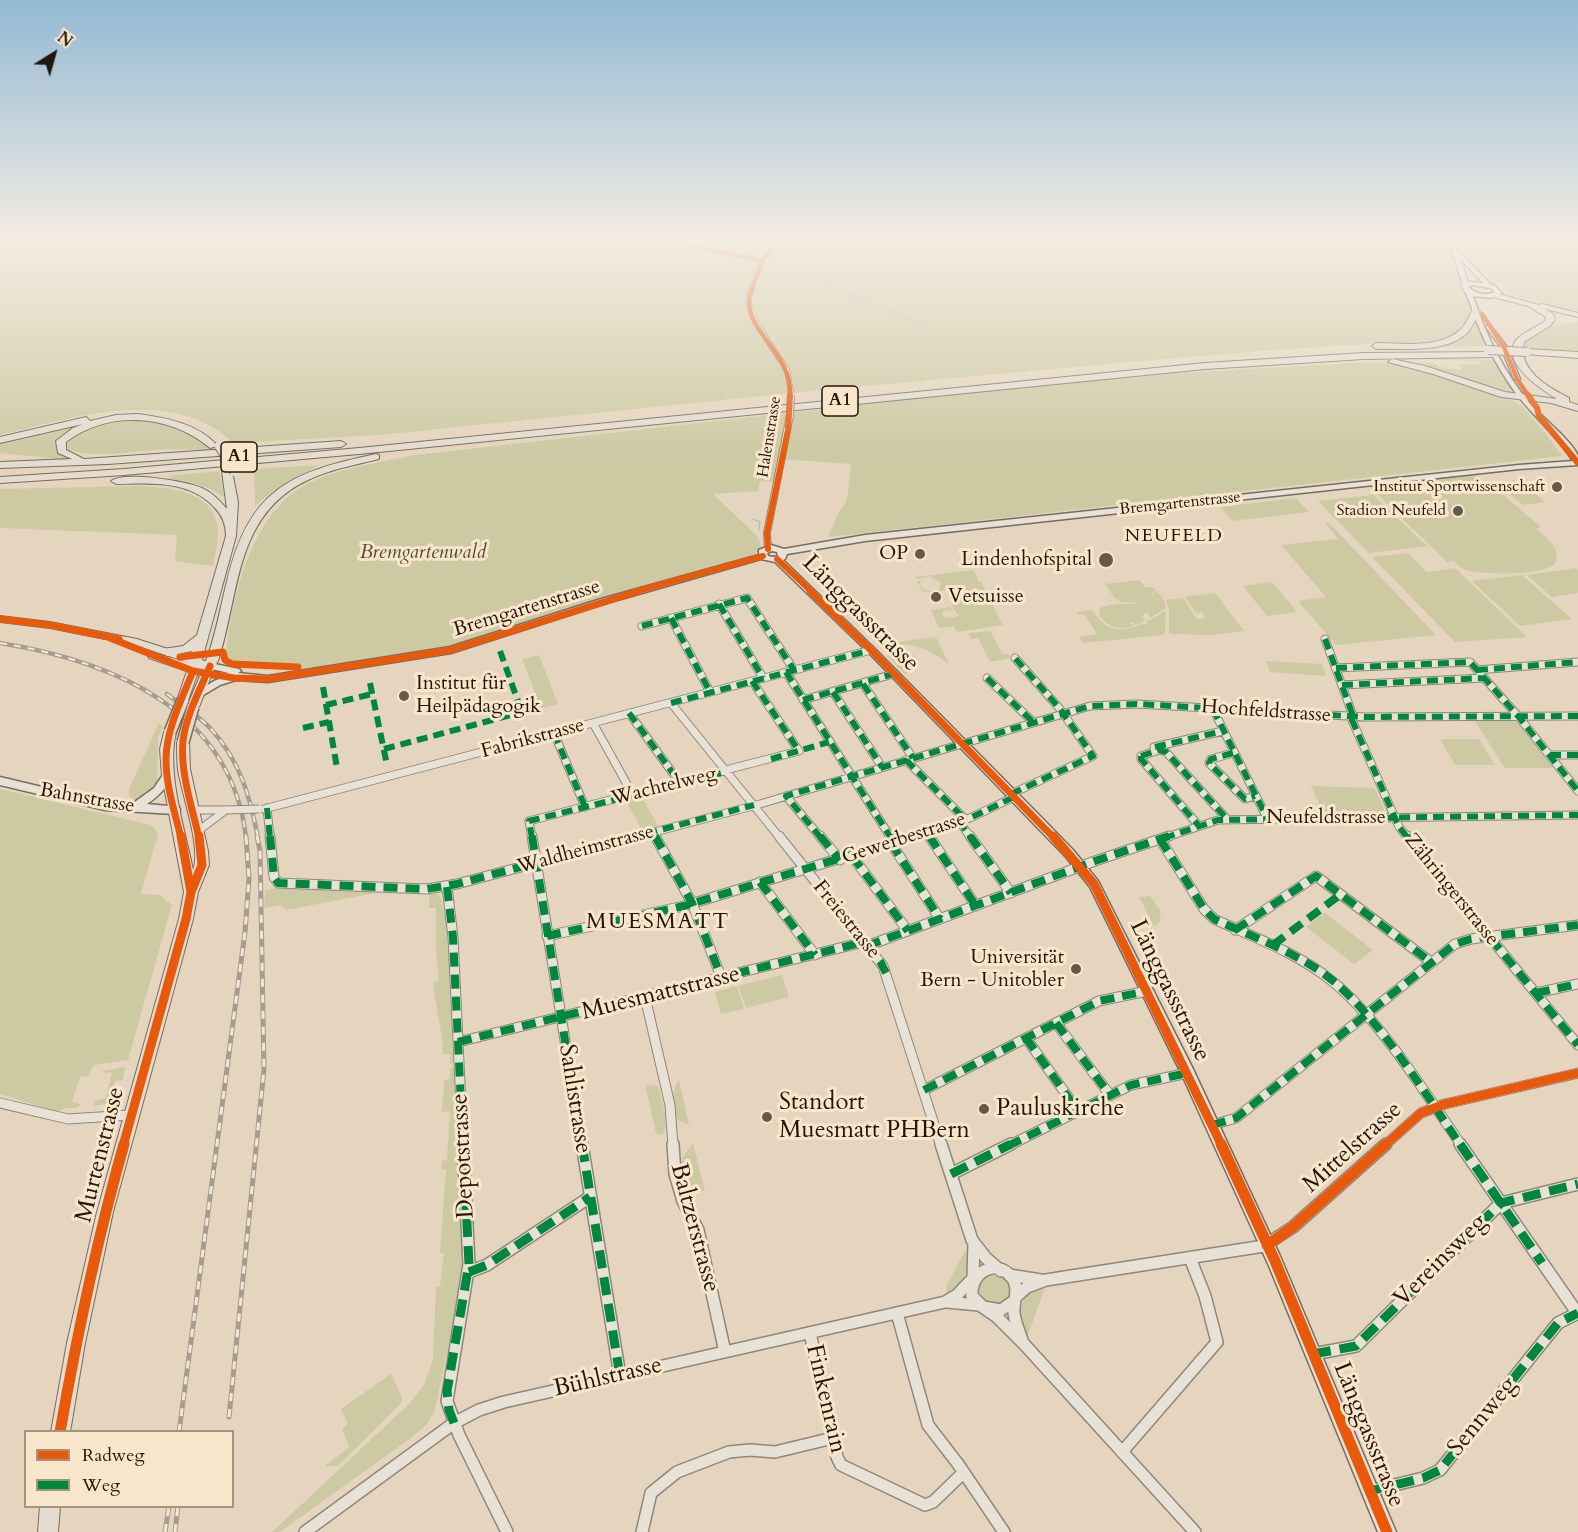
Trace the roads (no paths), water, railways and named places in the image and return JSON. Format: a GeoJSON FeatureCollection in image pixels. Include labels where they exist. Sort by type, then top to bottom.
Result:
{"type":"FeatureCollection","features":[{"type":"Feature","properties":{"kind":"highway"},"geometry":{"type":"LineString","coordinates":[[1202,361],[1270,352],[1435,342],[1462,333],[1475,312]]}},
{"type":"Feature","properties":{"kind":"highway"},"geometry":{"type":"LineString","coordinates":[[1546,312],[1551,320],[1520,340],[1517,351],[1519,360],[1541,383],[1578,407]]}},
{"type":"Feature","properties":{"kind":"highway"},"geometry":{"type":"LineString","coordinates":[[1542,327],[1578,321]]}},
{"type":"Feature","properties":{"kind":"highway","name":"A1"},"geometry":{"type":"LineString","coordinates":[[0,473],[145,465],[1202,361],[1351,351],[1578,355]]}},
{"type":"Feature","properties":{"kind":"highway","name":"A1"},"geometry":{"type":"LineString","coordinates":[[0,480],[134,472],[1133,372],[1338,357],[1489,353]]}},
{"type":"Feature","properties":{"kind":"highway","name":"A1"},"geometry":{"type":"LineString","coordinates":[[1527,354],[1578,360]]}},
{"type":"Feature","properties":{"kind":"highway"},"geometry":{"type":"LineString","coordinates":[[1133,372],[1376,361],[1417,365],[1469,383],[1524,396]]}},
{"type":"Feature","properties":{"kind":"highway"},"geometry":{"type":"LineString","coordinates":[[1469,383],[1480,390],[1558,401],[1578,407]]}},
{"type":"Feature","properties":{"kind":"highway"},"geometry":{"type":"LineString","coordinates":[[0,441],[74,422],[118,415],[168,417],[198,428],[217,446],[231,471],[241,500],[238,557]]}},
{"type":"Feature","properties":{"kind":"highway"},"geometry":{"type":"LineString","coordinates":[[132,459],[75,458],[63,454],[59,445],[69,434],[88,425],[116,419],[141,418],[181,425],[217,446]]}},
{"type":"Feature","properties":{"kind":"highway"},"geometry":{"type":"LineString","coordinates":[[208,670],[238,557],[250,527],[264,505],[280,492],[307,477],[366,459],[490,438]]}},
{"type":"Feature","properties":{"kind":"highway"},"geometry":{"type":"LineString","coordinates":[[0,465],[132,459],[404,440]]}},
{"type":"Feature","properties":{"kind":"highway"},"geometry":{"type":"LineString","coordinates":[[194,667],[232,528],[231,471]]}},
{"type":"Feature","properties":{"kind":"highway"},"geometry":{"type":"LineString","coordinates":[[0,487],[132,481],[177,484],[204,492],[217,500],[232,528]]}},
{"type":"Feature","properties":{"kind":"highway"},"geometry":{"type":"LineString","coordinates":[[167,652],[187,649],[204,635]]}},
{"type":"Feature","properties":{"kind":"main road"},"geometry":{"type":"LineString","coordinates":[[1477,312],[1499,360],[1539,416],[1578,463]]}},
{"type":"Feature","properties":{"kind":"main road"},"geometry":{"type":"LineString","coordinates":[[1481,312],[1504,347],[1524,396]]}},
{"type":"Feature","properties":{"kind":"main road","name":"Bremgartenstrasse"},"geometry":{"type":"LineString","coordinates":[[780,555],[865,538],[1530,465],[1578,463]]}},
{"type":"Feature","properties":{"kind":"main road"},"geometry":{"type":"LineString","coordinates":[[765,552],[774,548],[780,555]]}},
{"type":"Feature","properties":{"kind":"main road","name":"Bremgartenstrasse"},"geometry":{"type":"LineString","coordinates":[[208,670],[234,678],[268,679],[451,650],[765,552]]}},
{"type":"Feature","properties":{"kind":"main road","name":"Länggassstrasse"},"geometry":{"type":"LineString","coordinates":[[780,555],[1081,867],[1095,885],[1188,1073],[1267,1245],[1387,1532]]}},
{"type":"Feature","properties":{"kind":"main road"},"geometry":{"type":"LineString","coordinates":[[0,619],[36,623],[137,642],[167,652],[194,667]]}},
{"type":"Feature","properties":{"kind":"main road"},"geometry":{"type":"LineString","coordinates":[[110,638],[208,670]]}},
{"type":"Feature","properties":{"kind":"main road","name":"Murtenstrasse"},"geometry":{"type":"LineString","coordinates":[[60,1430],[76,1343],[105,1212],[191,892],[202,865],[198,831],[184,769],[183,742],[194,667]]}},
{"type":"Feature","properties":{"kind":"main road","name":"Bremgartenstrasse"},"geometry":{"type":"LineString","coordinates":[[208,670],[254,674],[297,674]]}},
{"type":"Feature","properties":{"kind":"main road","name":"Murtenstrasse"},"geometry":{"type":"LineString","coordinates":[[191,892],[168,776],[166,749],[170,732],[188,703],[197,695],[208,670]]}},
{"type":"Feature","properties":{"kind":"main road"},"geometry":{"type":"LineString","coordinates":[[197,695],[217,683],[234,678]]}},
{"type":"Feature","properties":{"kind":"main road"},"geometry":{"type":"LineString","coordinates":[[133,809],[153,796],[168,776]]}},
{"type":"Feature","properties":{"kind":"main road","name":"Bahnstrasse"},"geometry":{"type":"LineString","coordinates":[[0,781],[105,806],[175,810]]}},
{"type":"Feature","properties":{"kind":"main road"},"geometry":{"type":"LineString","coordinates":[[175,810],[193,810]]}},
{"type":"Feature","properties":{"kind":"main road"},"geometry":{"type":"LineString","coordinates":[[48,1532],[50,1508]]}},
{"type":"Feature","properties":{"kind":"street","name":"Halenstrasse"},"geometry":{"type":"LineString","coordinates":[[751,312],[787,369],[791,384],[790,415],[765,552]]}},
{"type":"Feature","properties":{"kind":"street"},"geometry":{"type":"LineString","coordinates":[[642,626],[743,597],[749,598],[790,671],[803,700],[940,919]]}},
{"type":"Feature","properties":{"kind":"street"},"geometry":{"type":"LineString","coordinates":[[719,604],[763,678]]}},
{"type":"Feature","properties":{"kind":"street"},"geometry":{"type":"LineString","coordinates":[[670,618],[711,692]]}},
{"type":"Feature","properties":{"kind":"street","name":"Zähringerstrasse"},"geometry":{"type":"LineString","coordinates":[[1325,639],[1352,717],[1399,827],[1578,1045]]}},
{"type":"Feature","properties":{"kind":"street","name":"Fabrikstrasse"},"geometry":{"type":"LineString","coordinates":[[216,814],[226,810],[263,809],[871,650]]}},
{"type":"Feature","properties":{"kind":"street"},"geometry":{"type":"LineString","coordinates":[[1015,658],[1062,713]]}},
{"type":"Feature","properties":{"kind":"street"},"geometry":{"type":"LineString","coordinates":[[1336,668],[1470,662],[1518,716],[1578,791]]}},
{"type":"Feature","properties":{"kind":"street"},"geometry":{"type":"LineString","coordinates":[[1477,670],[1578,662]]}},
{"type":"Feature","properties":{"kind":"street"},"geometry":{"type":"LineString","coordinates":[[803,700],[893,674]]}},
{"type":"Feature","properties":{"kind":"street"},"geometry":{"type":"LineString","coordinates":[[987,678],[1033,722]]}},
{"type":"Feature","properties":{"kind":"street"},"geometry":{"type":"LineString","coordinates":[[1342,685],[1484,678]]}},
{"type":"Feature","properties":{"kind":"street","name":"Wachtelweg"},"geometry":{"type":"LineString","coordinates":[[529,821],[726,772],[799,751],[752,681]]}},
{"type":"Feature","properties":{"kind":"street"},"geometry":{"type":"LineString","coordinates":[[863,684],[910,759],[962,820],[1011,893]]}},
{"type":"Feature","properties":{"kind":"street"},"geometry":{"type":"LineString","coordinates":[[833,692],[882,767]]}},
{"type":"Feature","properties":{"kind":"street","name":"Freiestrasse"},"geometry":{"type":"LineString","coordinates":[[671,703],[866,944],[886,973],[974,1243],[973,1278]]}},
{"type":"Feature","properties":{"kind":"street","name":"Hochfeldstrasse"},"geometry":{"type":"LineString","coordinates":[[960,744],[1062,713],[1090,706],[1120,703],[1352,717],[1578,716]]}},
{"type":"Feature","properties":{"kind":"street"},"geometry":{"type":"LineString","coordinates":[[1213,709],[1222,732],[1267,818]]}},
{"type":"Feature","properties":{"kind":"street"},"geometry":{"type":"LineString","coordinates":[[630,713],[680,783]]}},
{"type":"Feature","properties":{"kind":"street","name":"Gewerbestrasse"},"geometry":{"type":"LineString","coordinates":[[547,936],[692,903],[840,860],[962,820],[1093,756],[1062,713]]}},
{"type":"Feature","properties":{"kind":"street"},"geometry":{"type":"LineString","coordinates":[[593,723],[633,795]]}},
{"type":"Feature","properties":{"kind":"street"},"geometry":{"type":"LineString","coordinates":[[1199,826],[1141,759],[1145,749],[1222,732]]}},
{"type":"Feature","properties":{"kind":"street"},"geometry":{"type":"LineString","coordinates":[[554,733],[585,807]]}},
{"type":"Feature","properties":{"kind":"street","name":"Waldheimstrasse"},"geometry":{"type":"LineString","coordinates":[[263,809],[274,877],[280,884],[427,890],[754,806],[960,744]]}},
{"type":"Feature","properties":{"kind":"street"},"geometry":{"type":"LineString","coordinates":[[1142,756],[1161,750],[1167,753],[1227,819]]}},
{"type":"Feature","properties":{"kind":"street"},"geometry":{"type":"LineString","coordinates":[[1233,753],[1211,759],[1209,763],[1245,799],[1255,796]]}},
{"type":"Feature","properties":{"kind":"street"},"geometry":{"type":"LineString","coordinates":[[1550,755],[1578,755]]}},
{"type":"Feature","properties":{"kind":"street"},"geometry":{"type":"LineString","coordinates":[[786,796],[840,860]]}},
{"type":"Feature","properties":{"kind":"street"},"geometry":{"type":"LineString","coordinates":[[193,810],[216,814]]}},
{"type":"Feature","properties":{"kind":"street"},"geometry":{"type":"LineString","coordinates":[[198,831],[216,814]]}},
{"type":"Feature","properties":{"kind":"street","name":"Neufeldstrasse"},"geometry":{"type":"LineString","coordinates":[[1081,867],[1199,826],[1227,819],[1578,815]]}},
{"type":"Feature","properties":{"kind":"street","name":"Sahlistrasse"},"geometry":{"type":"LineString","coordinates":[[529,821],[620,1376]]}},
{"type":"Feature","properties":{"kind":"street"},"geometry":{"type":"LineString","coordinates":[[653,832],[692,903],[722,979]]}},
{"type":"Feature","properties":{"kind":"street"},"geometry":{"type":"LineString","coordinates":[[926,832],[976,906]]}},
{"type":"Feature","properties":{"kind":"street"},"geometry":{"type":"LineString","coordinates":[[1160,839],[1204,909],[1214,919],[1281,949],[1310,966],[1366,1014],[1435,1108],[1578,1314]]}},
{"type":"Feature","properties":{"kind":"street"},"geometry":{"type":"LineString","coordinates":[[852,856],[908,931]]}},
{"type":"Feature","properties":{"kind":"street","name":"Muesmattstrasse"},"geometry":{"type":"LineString","coordinates":[[458,1042],[866,944],[908,931],[1081,867]]}},
{"type":"Feature","properties":{"kind":"street"},"geometry":{"type":"LineString","coordinates":[[1235,930],[1316,876],[1431,962]]}},
{"type":"Feature","properties":{"kind":"street"},"geometry":{"type":"LineString","coordinates":[[760,882],[815,955]]}},
{"type":"Feature","properties":{"kind":"street","name":"Depotstrasse"},"geometry":{"type":"LineString","coordinates":[[447,886],[453,937],[469,1272],[447,1401],[454,1423],[507,1532]]}},
{"type":"Feature","properties":{"kind":"street"},"geometry":{"type":"LineString","coordinates":[[1212,1125],[1236,1118],[1459,942],[1479,936],[1489,937],[1551,926],[1578,925]]}},
{"type":"Feature","properties":{"kind":"street"},"geometry":{"type":"LineString","coordinates":[[1536,993],[1578,984]]}},
{"type":"Feature","properties":{"kind":"street"},"geometry":{"type":"LineString","coordinates":[[924,1090],[1104,999],[1147,991]]}},
{"type":"Feature","properties":{"kind":"street","name":"Baltzerstrasse"},"geometry":{"type":"LineString","coordinates":[[645,997],[670,1105],[675,1174],[683,1201],[698,1230],[724,1352]]}},
{"type":"Feature","properties":{"kind":"street"},"geometry":{"type":"LineString","coordinates":[[1056,1023],[1110,1095]]}},
{"type":"Feature","properties":{"kind":"street"},"geometry":{"type":"LineString","coordinates":[[1026,1038],[1078,1111]]}},
{"type":"Feature","properties":{"kind":"street","name":"Mittelstrasse"},"geometry":{"type":"LineString","coordinates":[[1267,1245],[1297,1224],[1416,1117],[1435,1108],[1578,1072]]}},
{"type":"Feature","properties":{"kind":"street"},"geometry":{"type":"LineString","coordinates":[[951,1174],[1110,1095],[1144,1081],[1188,1073]]}},
{"type":"Feature","properties":{"kind":"street"},"geometry":{"type":"LineString","coordinates":[[0,1103],[68,1119],[130,1115]]}},
{"type":"Feature","properties":{"kind":"street","name":"Vereinsweg"},"geometry":{"type":"LineString","coordinates":[[1313,1354],[1356,1346],[1501,1203],[1578,1184]]}},
{"type":"Feature","properties":{"kind":"street"},"geometry":{"type":"LineString","coordinates":[[469,1272],[486,1265],[590,1197]]}},
{"type":"Feature","properties":{"kind":"street","name":"Freiestrasse"},"geometry":{"type":"LineString","coordinates":[[974,1243],[986,1258],[1004,1272]]}},
{"type":"Feature","properties":{"kind":"street"},"geometry":{"type":"LineString","coordinates":[[980,1305],[998,1310],[1007,1308],[1028,1287],[1046,1280],[1267,1245]]}},
{"type":"Feature","properties":{"kind":"street"},"geometry":{"type":"LineString","coordinates":[[1122,1452],[1217,1342],[1205,1296],[1190,1258]]}},
{"type":"Feature","properties":{"kind":"street"},"geometry":{"type":"LineString","coordinates":[[1046,1280],[986,1269],[973,1278],[972,1296],[1024,1344],[1195,1532]]}},
{"type":"Feature","properties":{"kind":"street"},"geometry":{"type":"LineString","coordinates":[[1004,1272],[1016,1285],[1016,1322],[1024,1344]]}},
{"type":"Feature","properties":{"kind":"street","name":"Bühlstrasse"},"geometry":{"type":"LineString","coordinates":[[305,1532],[318,1528],[454,1423],[479,1410],[504,1402],[945,1302],[957,1295],[973,1278]]}},
{"type":"Feature","properties":{"kind":"street","name":"Bühlstrasse"},"geometry":{"type":"LineString","coordinates":[[945,1302],[980,1305]]}},
{"type":"Feature","properties":{"kind":"street"},"geometry":{"type":"LineString","coordinates":[[897,1313],[926,1421],[1004,1532]]}},
{"type":"Feature","properties":{"kind":"street","name":"Sennweg"},"geometry":{"type":"LineString","coordinates":[[1370,1491],[1423,1478],[1440,1470],[1558,1323],[1578,1314]]}},
{"type":"Feature","properties":{"kind":"street","name":"Finkenrain"},"geometry":{"type":"LineString","coordinates":[[810,1333],[837,1460],[843,1467],[921,1504],[933,1502],[963,1473]]}},
{"type":"Feature","properties":{"kind":"street"},"geometry":{"type":"LineString","coordinates":[[642,1532],[651,1492],[677,1473],[729,1452],[750,1450],[775,1452],[832,1438]]}},
{"type":"Feature","properties":{"kind":"waterway"},"geometry":{"type":"LineString","coordinates":[[895,312],[901,315]]}},
{"type":"Feature","properties":{"kind":"waterway"},"geometry":{"type":"LineString","coordinates":[[905,316],[924,326]]}},
{"type":"Feature","properties":{"kind":"waterway"},"geometry":{"type":"LineString","coordinates":[[753,519],[760,522],[759,530]]}},
{"type":"Feature","properties":{"kind":"railway"},"geometry":{"type":"LineString","coordinates":[[0,643],[42,651],[84,663],[123,679],[160,699],[192,725],[217,756],[236,794],[246,838]]}},
{"type":"Feature","properties":{"kind":"railway"},"geometry":{"type":"LineString","coordinates":[[167,694],[206,724],[221,741],[237,766],[247,793],[258,838]]}},
{"type":"Feature","properties":{"kind":"railway"},"geometry":{"type":"LineString","coordinates":[[179,1430],[245,932],[249,879],[246,836]]}},
{"type":"Feature","properties":{"kind":"railway"},"geometry":{"type":"LineString","coordinates":[[229,1417],[264,1069],[260,851],[257,836]]}},
{"type":"Feature","properties":{"kind":"railway"},"geometry":{"type":"LineString","coordinates":[[165,1532],[169,1508]]}},
{"type":"Feature","properties":{"kind":"railway"},"geometry":{"type":"LineString","coordinates":[[175,1532],[178,1508]]}},
{"type":"Feature","properties":{"kind":"place","name":"Institut Sportwissenschaft"},"geometry":{"type":"Point","coordinates":[1557,487]}},
{"type":"Feature","properties":{"kind":"place","name":"Stadion Neufeld"},"geometry":{"type":"Point","coordinates":[1458,511]}},
{"type":"Feature","properties":{"kind":"place","name":"OP"},"geometry":{"type":"Point","coordinates":[920,554]}},
{"type":"Feature","properties":{"kind":"place","name":"Lindenhofspital"},"geometry":{"type":"Point","coordinates":[1106,560]}},
{"type":"Feature","properties":{"kind":"place","name":"Vetsuisse"},"geometry":{"type":"Point","coordinates":[936,597]}},
{"type":"Feature","properties":{"kind":"place","name":"Institut für Heilpädagogik"},"geometry":{"type":"Point","coordinates":[404,696]}},
{"type":"Feature","properties":{"kind":"place","name":"Universität Bern - Unitobler"},"geometry":{"type":"Point","coordinates":[1076,969]}},
{"type":"Feature","properties":{"kind":"place","name":"Pauluskirche"},"geometry":{"type":"Point","coordinates":[984,1109]}},
{"type":"Feature","properties":{"kind":"place","name":"Standort Muesmatt PHBern"},"geometry":{"type":"Point","coordinates":[767,1117]}},
{"type":"Feature","properties":{"kind":"district","name":"NEUFELD"},"geometry":{"type":"Point","coordinates":[1174,537]}},
{"type":"Feature","properties":{"kind":"district","name":"MUESMATT"},"geometry":{"type":"Point","coordinates":[658,923]}},
{"type":"Feature","properties":{"kind":"park label","name":"Bremgartenwald"},"geometry":{"type":"Point","coordinates":[423,553]}}]}
